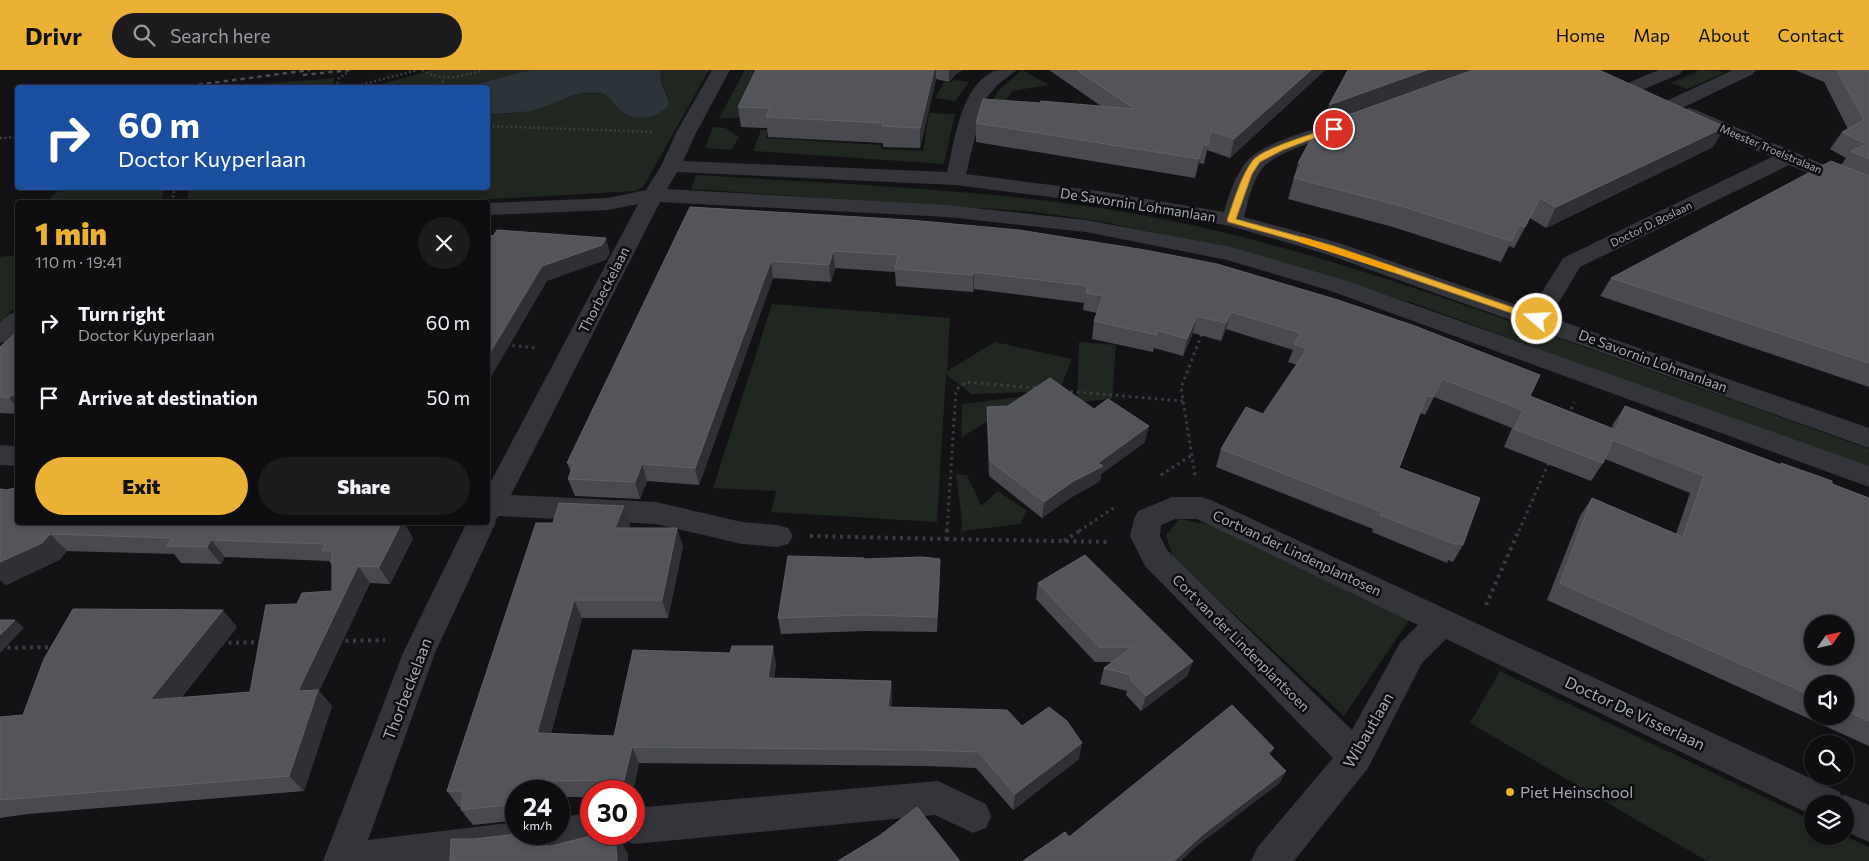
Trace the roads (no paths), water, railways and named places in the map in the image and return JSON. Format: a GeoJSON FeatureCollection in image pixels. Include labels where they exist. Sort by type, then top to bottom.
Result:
{"type":"FeatureCollection","features":[{"type":"Feature","properties":{"kind":"street","name":"Thorbeckelaan"},"geometry":{"type":"LineString","coordinates":[[490,502],[497,476],[573,351],[653,196],[671,166],[686,133],[721,70]]}},
{"type":"Feature","properties":{"kind":"street"},"geometry":{"type":"LineString","coordinates":[[956,180],[975,100],[991,81],[1008,70]]}},
{"type":"Feature","properties":{"kind":"street","name":"Meester Troelstralaan"},"geometry":{"type":"LineString","coordinates":[[1674,70],[1623,84],[1869,192]]}},
{"type":"Feature","properties":{"kind":"street"},"geometry":{"type":"LineString","coordinates":[[1671,106],[1747,70]]}},
{"type":"Feature","properties":{"kind":"street"},"geometry":{"type":"LineString","coordinates":[[1232,220],[1248,174],[1258,160],[1280,149],[1361,119]]}},
{"type":"Feature","properties":{"kind":"street","name":"Doctor D. Boslaan"},"geometry":{"type":"LineString","coordinates":[[1537,319],[1571,263],[1789,157]]}},
{"type":"Feature","properties":{"kind":"street","name":"De Savornin Lohmanlaan"},"geometry":{"type":"LineString","coordinates":[[671,166],[956,180],[1099,197],[1232,220],[1331,248],[1537,319],[1869,438]]}},
{"type":"Feature","properties":{"kind":"street","name":"De Savornin Lohmanlaan"},"geometry":{"type":"LineString","coordinates":[[490,209],[608,204],[653,196],[946,211],[1076,225],[1231,254],[1336,285],[1869,477]]}},
{"type":"Feature","properties":{"kind":"street"},"geometry":{"type":"LineString","coordinates":[[0,335],[15,322]]}},
{"type":"Feature","properties":{"kind":"street"},"geometry":{"type":"LineString","coordinates":[[1586,374],[1602,342]]}},
{"type":"Feature","properties":{"kind":"street"},"geometry":{"type":"LineString","coordinates":[[0,455],[15,456]]}},
{"type":"Feature","properties":{"kind":"street","name":"Cortvan der Lindenplantosen"},"geometry":{"type":"LineString","coordinates":[[1148,530],[1172,508],[1201,508],[1457,628]]}},
{"type":"Feature","properties":{"kind":"street"},"geometry":{"type":"LineString","coordinates":[[490,513],[656,514],[742,533],[778,536]]}},
{"type":"Feature","properties":{"kind":"street","name":"Thorbeckelaan"},"geometry":{"type":"LineString","coordinates":[[344,861],[425,640],[481,525]]}},
{"type":"Feature","properties":{"kind":"street","name":"Cort van der Lindenplantsoen"},"geometry":{"type":"LineString","coordinates":[[1148,530],[1156,558],[1356,757]]}},
{"type":"Feature","properties":{"kind":"street","name":"Wibautlaan"},"geometry":{"type":"LineString","coordinates":[[1270,861],[1356,757],[1411,653],[1457,628]]}},
{"type":"Feature","properties":{"kind":"street","name":"Doctor De Visserlaan"},"geometry":{"type":"LineString","coordinates":[[1457,628],[1808,795]]}},
{"type":"Feature","properties":{"kind":"street"},"geometry":{"type":"LineString","coordinates":[[645,825],[938,798],[973,816]]}},
{"type":"Feature","properties":{"kind":"street"},"geometry":{"type":"LineString","coordinates":[[1854,816],[1869,824]]}},
{"type":"Feature","properties":{"kind":"street"},"geometry":{"type":"LineString","coordinates":[[344,861],[580,832]]}},
{"type":"Feature","properties":{"kind":"railway"},"geometry":{"type":"LineString","coordinates":[[196,85],[310,70]]}},
{"type":"Feature","properties":{"kind":"railway"},"geometry":{"type":"LineString","coordinates":[[303,75],[350,70]]}},
{"type":"Feature","properties":{"kind":"place","name":"Piet Heinschool"},"geometry":{"type":"Point","coordinates":[1510,792]}}]}
